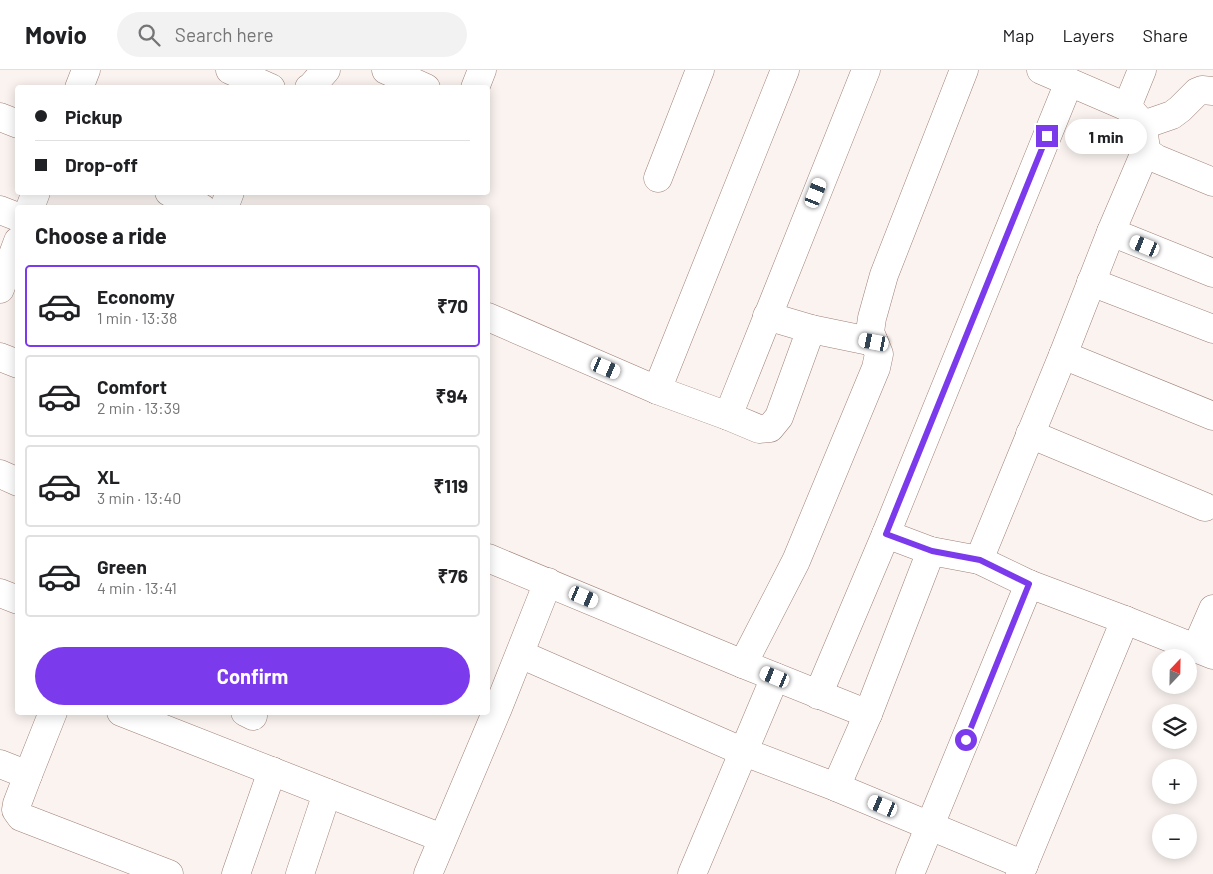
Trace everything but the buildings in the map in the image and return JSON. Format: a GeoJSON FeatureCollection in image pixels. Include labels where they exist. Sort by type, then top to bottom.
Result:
{"type":"FeatureCollection","features":[{"type":"Feature","properties":{"kind":"street"},"geometry":{"type":"LineString","coordinates":[[80,85],[86,70]]}},
{"type":"Feature","properties":{"kind":"street"},"geometry":{"type":"LineString","coordinates":[[230,70],[264,85]]}},
{"type":"Feature","properties":{"kind":"street"},"geometry":{"type":"LineString","coordinates":[[312,85],[326,70]]}},
{"type":"Feature","properties":{"kind":"street"},"geometry":{"type":"LineString","coordinates":[[386,70],[419,85]]}},
{"type":"Feature","properties":{"kind":"street"},"geometry":{"type":"LineString","coordinates":[[476,85],[482,70]]}},
{"type":"Feature","properties":{"kind":"street"},"geometry":{"type":"LineString","coordinates":[[658,178],[700,70]]}},
{"type":"Feature","properties":{"kind":"street"},"geometry":{"type":"LineString","coordinates":[[657,390],[785,70]]}},
{"type":"Feature","properties":{"kind":"street"},"geometry":{"type":"LineString","coordinates":[[728,416],[866,70]]}},
{"type":"Feature","properties":{"kind":"street"},"geometry":{"type":"LineString","coordinates":[[743,664],[796,562],[876,368],[879,354],[870,332],[884,275],[964,70]]}},
{"type":"Feature","properties":{"kind":"street"},"geometry":{"type":"LineString","coordinates":[[980,560],[1111,232],[1138,127],[1142,70]]}},
{"type":"Feature","properties":{"kind":"street"},"geometry":{"type":"LineString","coordinates":[[818,694],[886,534],[1051,74],[1138,127],[1158,159],[1213,182]]}},
{"type":"Feature","properties":{"kind":"street"},"geometry":{"type":"LineString","coordinates":[[1138,127],[1172,115],[1197,92],[1202,90],[1213,91]]}},
{"type":"Feature","properties":{"kind":"street"},"geometry":{"type":"LineString","coordinates":[[0,117],[15,123]]}},
{"type":"Feature","properties":{"kind":"street"},"geometry":{"type":"LineString","coordinates":[[176,195],[196,205]]}},
{"type":"Feature","properties":{"kind":"street"},"geometry":{"type":"LineString","coordinates":[[0,210],[15,216]]}},
{"type":"Feature","properties":{"kind":"street"},"geometry":{"type":"LineString","coordinates":[[1111,232],[1213,273]]}},
{"type":"Feature","properties":{"kind":"street"},"geometry":{"type":"LineString","coordinates":[[6,289],[15,253]]}},
{"type":"Feature","properties":{"kind":"street"},"geometry":{"type":"LineString","coordinates":[[1091,282],[1213,329]]}},
{"type":"Feature","properties":{"kind":"street"},"geometry":{"type":"LineString","coordinates":[[767,316],[811,330],[874,342]]}},
{"type":"Feature","properties":{"kind":"street"},"geometry":{"type":"LineString","coordinates":[[490,318],[657,390],[758,429],[770,428],[779,417],[811,330]]}},
{"type":"Feature","properties":{"kind":"street"},"geometry":{"type":"LineString","coordinates":[[1062,355],[1213,416]]}},
{"type":"Feature","properties":{"kind":"street"},"geometry":{"type":"LineString","coordinates":[[0,357],[15,363]]}},
{"type":"Feature","properties":{"kind":"street"},"geometry":{"type":"LineString","coordinates":[[1030,434],[1205,507]]}},
{"type":"Feature","properties":{"kind":"street"},"geometry":{"type":"LineString","coordinates":[[0,474],[15,481]]}},
{"type":"Feature","properties":{"kind":"street"},"geometry":{"type":"LineString","coordinates":[[886,534],[932,551],[980,560],[1029,584],[1205,652],[1213,609]]}},
{"type":"Feature","properties":{"kind":"street"},"geometry":{"type":"LineString","coordinates":[[836,787],[868,714],[932,551]]}},
{"type":"Feature","properties":{"kind":"street"},"geometry":{"type":"LineString","coordinates":[[490,559],[868,714]]}},
{"type":"Feature","properties":{"kind":"street"},"geometry":{"type":"LineString","coordinates":[[493,706],[520,654],[548,582]]}},
{"type":"Feature","properties":{"kind":"street"},"geometry":{"type":"LineString","coordinates":[[910,874],[1029,584]]}},
{"type":"Feature","properties":{"kind":"street"},"geometry":{"type":"LineString","coordinates":[[0,593],[15,599]]}},
{"type":"Feature","properties":{"kind":"street"},"geometry":{"type":"LineString","coordinates":[[520,654],[744,752],[930,826],[1022,869],[1125,620]]}},
{"type":"Feature","properties":{"kind":"street"},"geometry":{"type":"LineString","coordinates":[[692,874],[775,677]]}},
{"type":"Feature","properties":{"kind":"street"},"geometry":{"type":"LineString","coordinates":[[53,715],[17,804],[16,810],[21,817],[169,874]]}},
{"type":"Feature","properties":{"kind":"street"},"geometry":{"type":"LineString","coordinates":[[129,715],[442,838]]}},
{"type":"Feature","properties":{"kind":"street"},"geometry":{"type":"LineString","coordinates":[[428,874],[490,715]]}},
{"type":"Feature","properties":{"kind":"street"},"geometry":{"type":"LineString","coordinates":[[0,764],[28,775]]}},
{"type":"Feature","properties":{"kind":"street"},"geometry":{"type":"LineString","coordinates":[[236,874],[272,772]]}},
{"type":"Feature","properties":{"kind":"street"},"geometry":{"type":"LineString","coordinates":[[300,874],[327,793]]}},
{"type":"Feature","properties":{"kind":"route"},"geometry":{"type":"LineString","coordinates":[[966,740],[1029,584],[980,560],[932,551],[886,534],[1047,136]]}}]}
